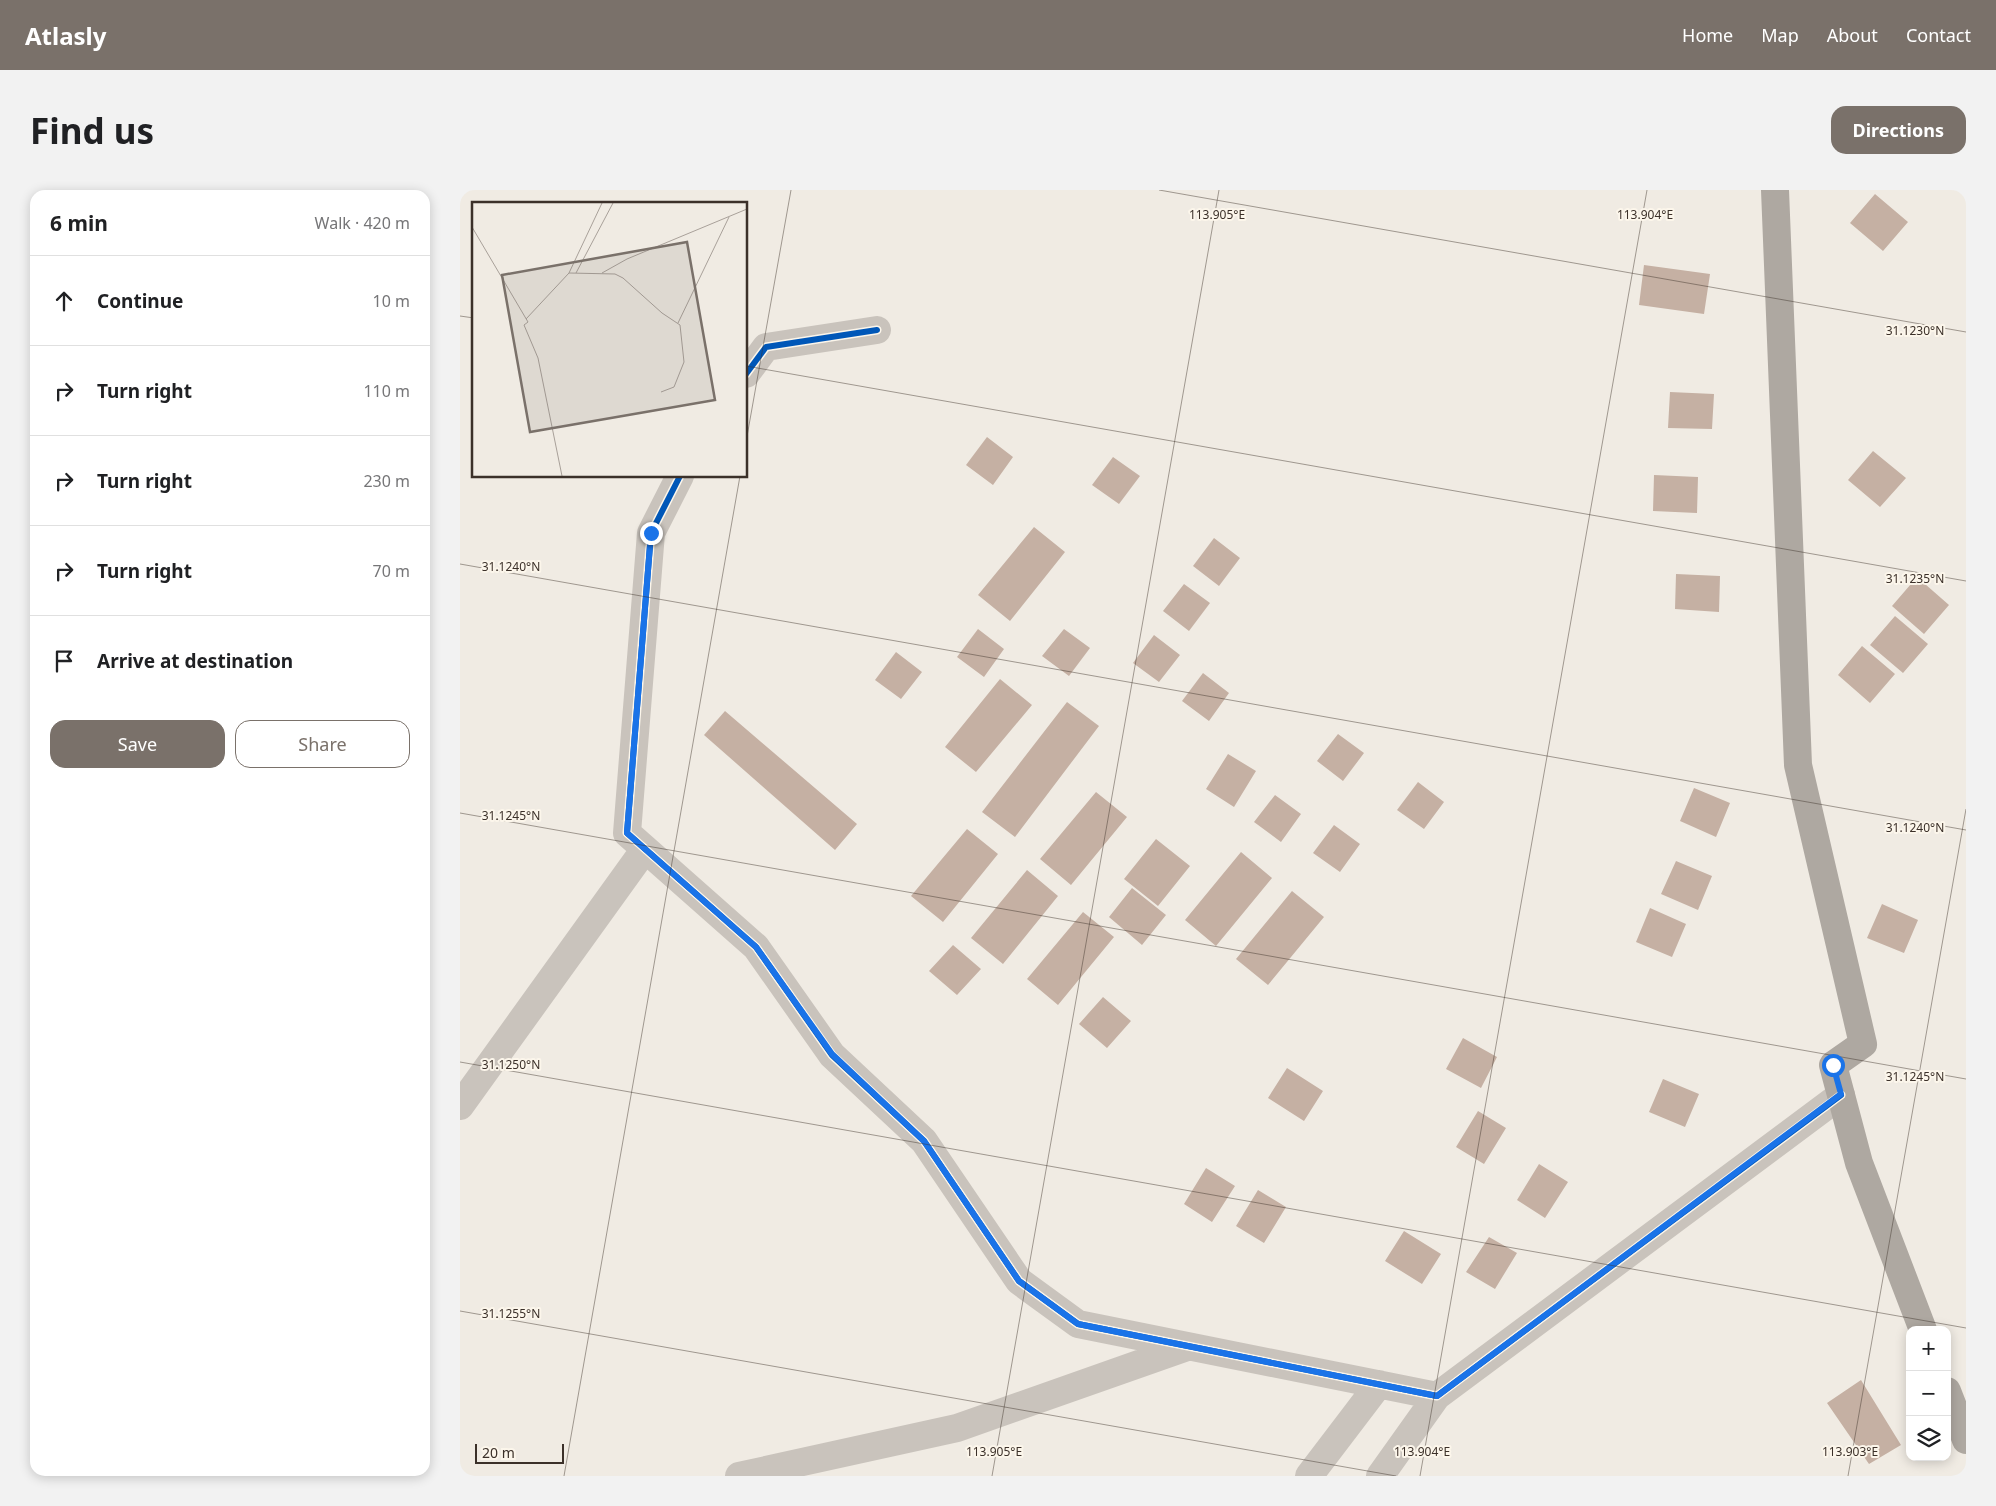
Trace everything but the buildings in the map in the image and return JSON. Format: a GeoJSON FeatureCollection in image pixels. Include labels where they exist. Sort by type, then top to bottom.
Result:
{"type":"FeatureCollection","features":[{"type":"Feature","properties":{"kind":"main road"},"geometry":{"type":"LineString","coordinates":[[1775,190],[1798,765],[1863,1044],[1833,1065],[1859,1164],[1921,1326]]}},
{"type":"Feature","properties":{"kind":"main road"},"geometry":{"type":"LineString","coordinates":[[1951,1401],[1966,1440]]}},
{"type":"Feature","properties":{"kind":"street"},"geometry":{"type":"LineString","coordinates":[[748,371],[766,347],[877,330]]}},
{"type":"Feature","properties":{"kind":"street"},"geometry":{"type":"LineString","coordinates":[[679,478],[651,533],[627,833],[756,947],[832,1054],[924,1141],[1019,1281],[1078,1324],[1437,1396]]}},
{"type":"Feature","properties":{"kind":"street"},"geometry":{"type":"LineString","coordinates":[[460,1106],[645,850]]}},
{"type":"Feature","properties":{"kind":"street"},"geometry":{"type":"LineString","coordinates":[[1380,1476],[1437,1396],[1841,1094]]}},
{"type":"Feature","properties":{"kind":"street"},"geometry":{"type":"LineString","coordinates":[[739,1476],[957,1428],[1188,1346]]}},
{"type":"Feature","properties":{"kind":"street"},"geometry":{"type":"LineString","coordinates":[[1308,1476],[1379,1384]]}},
{"type":"Feature","properties":{"kind":"cycle path"},"geometry":{"type":"LineString","coordinates":[[748,371],[766,347],[877,330]]}},
{"type":"Feature","properties":{"kind":"cycle path"},"geometry":{"type":"LineString","coordinates":[[679,478],[651,533],[627,833],[756,947],[832,1055],[924,1141],[1019,1281],[1078,1324],[1437,1396],[1841,1095]]}},
{"type":"Feature","properties":{"kind":"route"},"geometry":{"type":"LineString","coordinates":[[651,533],[627,833],[756,947],[832,1054],[924,1141],[1019,1281],[1078,1324],[1437,1396],[1841,1094],[1833,1065]]}}]}
